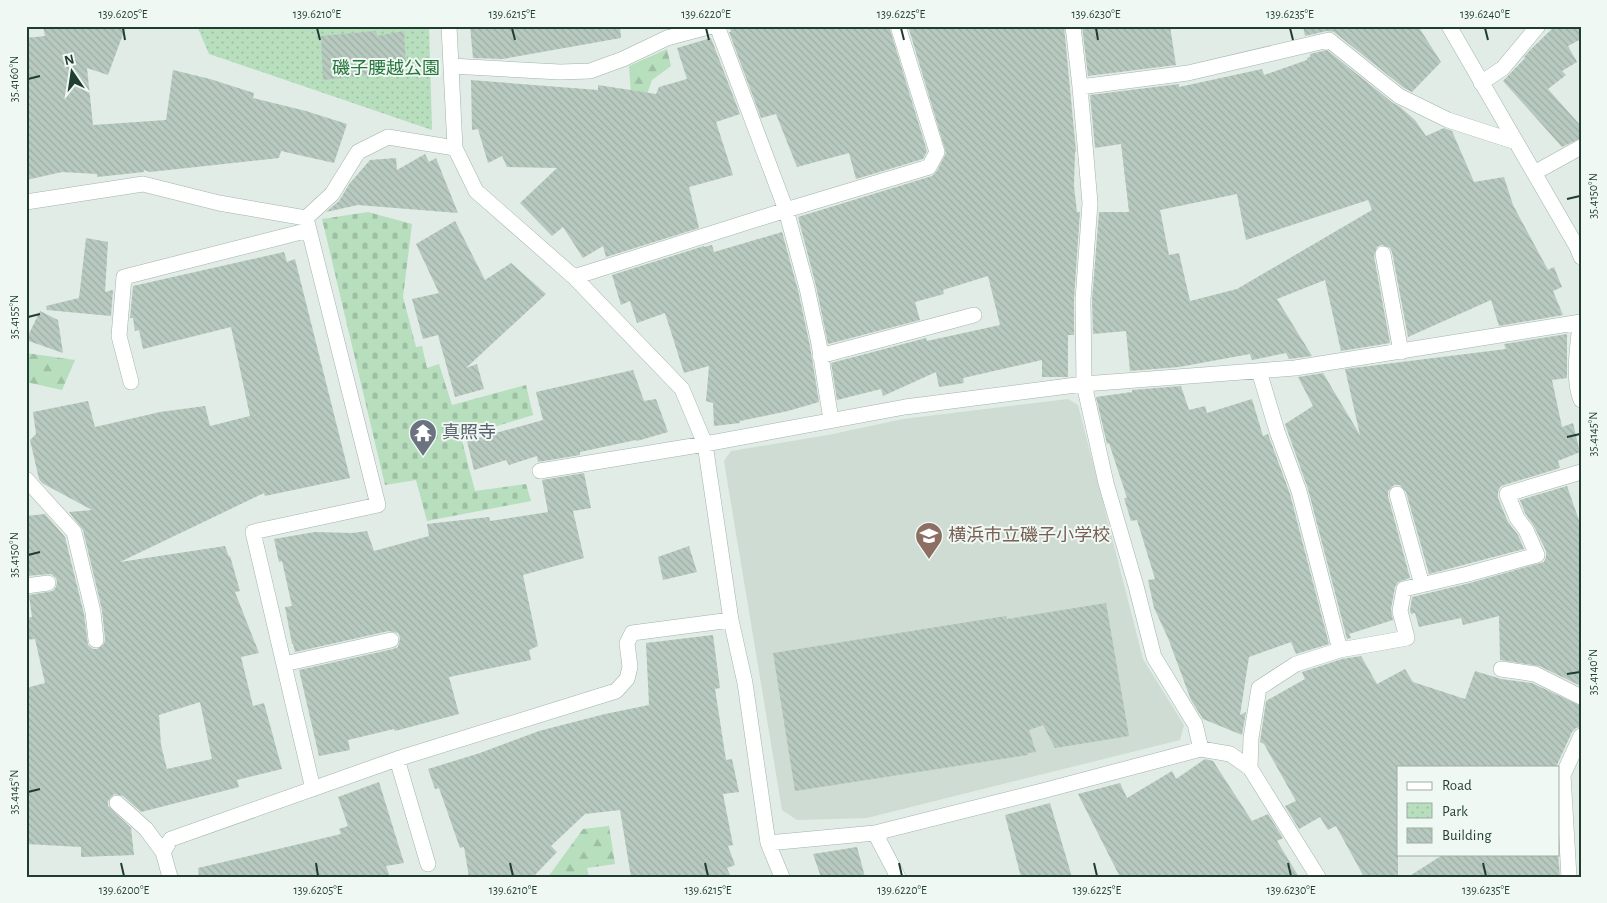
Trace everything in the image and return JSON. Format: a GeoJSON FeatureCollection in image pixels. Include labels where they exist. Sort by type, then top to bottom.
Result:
{"type":"FeatureCollection","features":[{"type":"Feature","properties":{"kind":"street"},"geometry":{"type":"LineString","coordinates":[[450,26],[456,148],[476,190],[574,277],[682,389],[705,444],[731,620],[745,683],[768,843],[782,877]]}},
{"type":"Feature","properties":{"kind":"street"},"geometry":{"type":"LineString","coordinates":[[451,66],[560,72],[590,71],[622,59],[667,38],[712,26]]}},
{"type":"Feature","properties":{"kind":"street"},"geometry":{"type":"LineString","coordinates":[[717,26],[786,210],[808,288],[830,420]]}},
{"type":"Feature","properties":{"kind":"street"},"geometry":{"type":"LineString","coordinates":[[574,277],[929,167],[937,152],[898,26]]}},
{"type":"Feature","properties":{"kind":"street"},"geometry":{"type":"LineString","coordinates":[[1073,26],[1090,203],[1083,300],[1084,384],[1106,483],[1136,586],[1154,657],[1195,724],[1200,749]]}},
{"type":"Feature","properties":{"kind":"street"},"geometry":{"type":"LineString","coordinates":[[1449,26],[1581,257]]}},
{"type":"Feature","properties":{"kind":"street"},"geometry":{"type":"LineString","coordinates":[[1481,83],[1503,68],[1538,26]]}},
{"type":"Feature","properties":{"kind":"street"},"geometry":{"type":"LineString","coordinates":[[1080,87],[1188,73],[1329,40],[1399,96],[1448,120],[1516,142]]}},
{"type":"Feature","properties":{"kind":"street"},"geometry":{"type":"LineString","coordinates":[[130,382],[119,336],[124,277],[308,224],[332,194],[358,152],[388,137],[456,148]]}},
{"type":"Feature","properties":{"kind":"street"},"geometry":{"type":"LineString","coordinates":[[1534,173],[1581,148]]}},
{"type":"Feature","properties":{"kind":"street"},"geometry":{"type":"LineString","coordinates":[[26,202],[143,184],[308,224]]}},
{"type":"Feature","properties":{"kind":"street"},"geometry":{"type":"LineString","coordinates":[[308,224],[378,505],[254,532],[314,788]]}},
{"type":"Feature","properties":{"kind":"street"},"geometry":{"type":"LineString","coordinates":[[1383,254],[1401,352]]}},
{"type":"Feature","properties":{"kind":"street"},"geometry":{"type":"LineString","coordinates":[[820,356],[974,315]]}},
{"type":"Feature","properties":{"kind":"street"},"geometry":{"type":"LineString","coordinates":[[540,471],[705,444],[905,407],[1084,384],[1295,368],[1580,322],[1577,356],[1577,391],[1581,400]]}},
{"type":"Feature","properties":{"kind":"street"},"geometry":{"type":"LineString","coordinates":[[1258,371],[1276,431],[1299,491],[1340,650]]}},
{"type":"Feature","properties":{"kind":"street"},"geometry":{"type":"LineString","coordinates":[[1250,768],[1251,738],[1259,688],[1296,664],[1340,650],[1407,638],[1400,611],[1404,589],[1537,556],[1507,494],[1581,472]]}},
{"type":"Feature","properties":{"kind":"street"},"geometry":{"type":"LineString","coordinates":[[26,479],[74,532],[93,612],[96,640]]}},
{"type":"Feature","properties":{"kind":"street"},"geometry":{"type":"LineString","coordinates":[[1397,494],[1422,585]]}},
{"type":"Feature","properties":{"kind":"street"},"geometry":{"type":"LineString","coordinates":[[26,586],[48,583]]}},
{"type":"Feature","properties":{"kind":"street"},"geometry":{"type":"LineString","coordinates":[[163,852],[171,839],[397,759],[616,690],[627,679],[630,667],[627,643],[632,633],[731,620]]}},
{"type":"Feature","properties":{"kind":"street"},"geometry":{"type":"LineString","coordinates":[[284,664],[391,640]]}},
{"type":"Feature","properties":{"kind":"street"},"geometry":{"type":"LineString","coordinates":[[1501,669],[1535,674],[1581,697]]}},
{"type":"Feature","properties":{"kind":"street"},"geometry":{"type":"LineString","coordinates":[[1572,869],[1563,775],[1581,736]]}},
{"type":"Feature","properties":{"kind":"street"},"geometry":{"type":"LineString","coordinates":[[768,843],[875,833],[1200,749],[1230,754],[1250,768],[1318,877]]}},
{"type":"Feature","properties":{"kind":"street"},"geometry":{"type":"LineString","coordinates":[[397,759],[428,864]]}},
{"type":"Feature","properties":{"kind":"street"},"geometry":{"type":"LineString","coordinates":[[117,803],[146,829],[163,852],[170,877]]}},
{"type":"Feature","properties":{"kind":"street"},"geometry":{"type":"LineString","coordinates":[[875,833],[898,877]]}},
{"type":"Feature","properties":{"kind":"shaded area","name":"横浜市立磯子小学校"},"geometry":{"type":"Polygon","coordinates":[[[1068,399],[1078,405],[1143,659],[1184,725],[1180,740],[867,818],[797,820],[782,810],[724,461],[731,451],[828,435],[903,419],[1068,399]]]}},
{"type":"Feature","properties":{"kind":"green space","name":"磯子腰越公園"},"geometry":{"type":"Polygon","coordinates":[[[197,26],[429,26],[432,130],[209,54],[197,26]]]}},
{"type":"Feature","properties":{"kind":"green space"},"geometry":{"type":"Polygon","coordinates":[[[667,49],[671,66],[652,80],[646,97],[631,94],[629,66],[667,49]]]}},
{"type":"Feature","properties":{"kind":"green space"},"geometry":{"type":"Polygon","coordinates":[[[368,212],[412,224],[403,297],[416,347],[422,346],[427,368],[439,364],[452,405],[526,385],[533,415],[461,437],[475,491],[526,484],[531,501],[427,521],[416,480],[385,485],[322,219],[368,212]]]}},
{"type":"Feature","properties":{"kind":"green space"},"geometry":{"type":"Polygon","coordinates":[[[26,353],[75,360],[62,390],[26,382],[26,353]]]}},
{"type":"Feature","properties":{"kind":"green space"},"geometry":{"type":"Polygon","coordinates":[[[609,826],[615,864],[587,868],[589,877],[548,877],[583,829],[609,826]]]}},
{"type":"Feature","properties":{"kind":"building"},"geometry":{"type":"Polygon","coordinates":[[[43,26],[126,26],[108,75],[87,68],[93,125],[166,120],[173,70],[254,93],[253,98],[306,111],[347,124],[334,163],[281,151],[279,158],[150,172],[144,170],[144,172],[97,177],[97,174],[62,172],[26,180],[26,38],[45,36],[43,26]]]}},
{"type":"Feature","properties":{"kind":"building"},"geometry":{"type":"Polygon","coordinates":[[[470,26],[620,26],[621,38],[503,59],[473,58],[470,26]]]}},
{"type":"Feature","properties":{"kind":"building"},"geometry":{"type":"Polygon","coordinates":[[[729,26],[889,26],[927,151],[923,159],[856,179],[849,153],[797,167],[776,114],[761,118],[729,32],[731,32],[729,26]]]}},
{"type":"Feature","properties":{"kind":"building"},"geometry":{"type":"Polygon","coordinates":[[[908,26],[1064,26],[1076,151],[1074,186],[1077,212],[1080,212],[1074,299],[1074,335],[1068,335],[1068,377],[1042,377],[1042,360],[963,378],[964,383],[939,387],[936,372],[883,396],[881,389],[837,400],[831,363],[926,338],[927,341],[1000,325],[988,276],[943,290],[944,294],[915,302],[920,320],[828,344],[816,286],[798,217],[932,176],[937,171],[946,153],[908,26]]]}},
{"type":"Feature","properties":{"kind":"building"},"geometry":{"type":"Polygon","coordinates":[[[1082,26],[1170,26],[1176,65],[1088,76],[1082,26]]]}},
{"type":"Feature","properties":{"kind":"building"},"geometry":{"type":"Polygon","coordinates":[[[1303,26],[1418,26],[1441,62],[1412,92],[1404,88],[1334,32],[1327,31],[1305,36],[1303,26]]]}},
{"type":"Feature","properties":{"kind":"building"},"geometry":{"type":"Polygon","coordinates":[[[1555,26],[1581,26],[1581,39],[1568,46],[1577,62],[1562,71],[1566,75],[1548,89],[1581,126],[1581,138],[1562,147],[1503,81],[1531,49],[1555,26]]]}},
{"type":"Feature","properties":{"kind":"building"},"geometry":{"type":"Polygon","coordinates":[[[376,31],[377,36],[404,31],[406,66],[370,73],[370,75],[323,80],[321,36],[376,31]]]}},
{"type":"Feature","properties":{"kind":"building"},"geometry":{"type":"Polygon","coordinates":[[[711,38],[740,114],[716,122],[733,175],[689,187],[699,228],[606,257],[603,246],[583,258],[563,227],[552,236],[520,203],[557,168],[507,167],[502,156],[488,163],[478,129],[472,130],[471,80],[598,90],[598,85],[656,94],[659,87],[687,79],[677,48],[711,38]]]}},
{"type":"Feature","properties":{"kind":"building"},"geometry":{"type":"Polygon","coordinates":[[[1327,50],[1415,120],[1426,136],[1444,128],[1452,131],[1474,182],[1504,177],[1513,205],[1548,270],[1554,267],[1562,287],[1553,291],[1563,315],[1499,326],[1491,300],[1408,337],[1392,252],[1390,248],[1382,245],[1377,247],[1374,256],[1390,343],[1341,351],[1325,280],[1277,299],[1312,356],[1289,359],[1286,353],[1252,360],[1250,354],[1179,367],[1130,371],[1126,331],[1093,334],[1092,300],[1099,212],[1129,212],[1121,144],[1095,148],[1090,95],[1179,84],[1179,87],[1262,69],[1264,75],[1307,60],[1310,54],[1327,50]],[[1237,194],[1160,210],[1169,255],[1179,253],[1190,301],[1237,289],[1372,210],[1368,200],[1246,240],[1237,194]]]}},
{"type":"Feature","properties":{"kind":"building"},"geometry":{"type":"Polygon","coordinates":[[[425,154],[429,162],[436,158],[458,213],[358,205],[326,212],[339,201],[350,183],[370,160],[396,158],[397,170],[425,154]]]}},
{"type":"Feature","properties":{"kind":"building"},"geometry":{"type":"Polygon","coordinates":[[[455,221],[485,280],[511,263],[546,294],[466,368],[477,364],[484,389],[455,397],[438,335],[423,339],[412,299],[439,293],[416,244],[455,221]]]}},
{"type":"Feature","properties":{"kind":"building"},"geometry":{"type":"Polygon","coordinates":[[[782,232],[798,290],[819,402],[788,411],[740,421],[740,423],[714,426],[713,403],[706,401],[709,366],[684,373],[665,313],[637,323],[630,301],[621,305],[612,275],[704,246],[712,245],[714,252],[782,232]]]}},
{"type":"Feature","properties":{"kind":"building"},"geometry":{"type":"Polygon","coordinates":[[[86,238],[108,242],[105,292],[113,290],[111,316],[47,310],[46,306],[79,298],[86,238]]]}},
{"type":"Feature","properties":{"kind":"building"},"geometry":{"type":"Polygon","coordinates":[[[284,252],[287,262],[295,259],[350,478],[265,496],[264,493],[120,562],[225,546],[230,556],[240,591],[235,592],[259,653],[241,657],[253,706],[264,703],[282,769],[237,780],[239,787],[141,812],[123,796],[114,794],[108,801],[108,806],[131,828],[134,855],[81,857],[81,847],[26,844],[26,688],[45,683],[35,639],[26,640],[26,618],[32,617],[29,595],[53,591],[57,582],[56,578],[51,574],[26,576],[26,516],[45,514],[65,537],[84,614],[88,645],[93,649],[97,649],[104,644],[105,639],[102,610],[83,530],[69,512],[92,510],[42,483],[39,479],[30,440],[36,434],[33,412],[88,401],[95,427],[160,412],[205,406],[210,426],[250,416],[231,327],[143,349],[139,330],[135,331],[133,318],[130,318],[133,286],[284,252]],[[200,702],[159,715],[161,745],[167,769],[212,759],[200,702]]]}},
{"type":"Feature","properties":{"kind":"building"},"geometry":{"type":"Polygon","coordinates":[[[40,311],[58,320],[63,353],[26,340],[40,311]]]}},
{"type":"Feature","properties":{"kind":"building"},"geometry":{"type":"Polygon","coordinates":[[[1567,334],[1567,378],[1552,380],[1562,427],[1573,423],[1580,452],[1558,461],[1560,468],[1504,485],[1500,487],[1498,492],[1498,498],[1508,522],[1518,535],[1524,549],[1429,574],[1406,492],[1400,485],[1394,485],[1388,491],[1388,496],[1410,578],[1398,582],[1395,587],[1391,609],[1393,620],[1349,634],[1351,638],[1347,639],[1308,489],[1285,424],[1313,406],[1298,377],[1323,373],[1360,435],[1345,369],[1506,349],[1504,344],[1567,334]]]}},
{"type":"Feature","properties":{"kind":"building"},"geometry":{"type":"Polygon","coordinates":[[[633,370],[644,401],[656,399],[668,432],[637,441],[580,452],[580,455],[538,462],[537,456],[509,465],[506,460],[474,470],[467,441],[543,420],[536,392],[633,370]]]}},
{"type":"Feature","properties":{"kind":"building"},"geometry":{"type":"Polygon","coordinates":[[[1181,386],[1189,410],[1205,406],[1207,413],[1252,399],[1263,436],[1268,434],[1290,494],[1329,644],[1296,654],[1291,642],[1249,657],[1240,715],[1246,712],[1242,735],[1203,719],[1191,700],[1168,638],[1154,608],[1148,580],[1155,579],[1137,520],[1131,521],[1124,498],[1127,498],[1109,443],[1107,444],[1096,397],[1132,392],[1132,390],[1181,386]]]}},
{"type":"Feature","properties":{"kind":"building"},"geometry":{"type":"Polygon","coordinates":[[[584,473],[591,508],[573,511],[584,558],[523,575],[538,646],[529,650],[531,660],[449,677],[459,714],[395,731],[394,729],[348,740],[350,750],[319,756],[299,670],[393,649],[398,647],[400,638],[398,633],[389,631],[295,652],[285,607],[292,606],[282,561],[279,562],[274,539],[315,532],[352,533],[367,531],[374,551],[429,536],[427,524],[489,517],[490,521],[548,512],[542,480],[584,473]]]}},
{"type":"Feature","properties":{"kind":"building"},"geometry":{"type":"Polygon","coordinates":[[[1567,486],[1581,526],[1581,686],[1539,666],[1500,660],[1499,616],[1463,625],[1461,618],[1419,627],[1415,613],[1411,614],[1410,611],[1412,597],[1544,562],[1546,551],[1520,500],[1567,486]]]}},
{"type":"Feature","properties":{"kind":"building"},"geometry":{"type":"Polygon","coordinates":[[[689,546],[697,572],[663,580],[658,557],[689,546]]]}},
{"type":"Feature","properties":{"kind":"building"},"geometry":{"type":"Polygon","coordinates":[[[1106,603],[1129,736],[1055,748],[1043,725],[1029,730],[1036,752],[1028,753],[1028,755],[795,791],[773,653],[1006,616],[1007,619],[1106,603]]]}},
{"type":"Feature","properties":{"kind":"building"},"geometry":{"type":"Polygon","coordinates":[[[713,635],[720,688],[715,689],[726,760],[732,759],[739,792],[723,794],[733,845],[728,846],[735,865],[727,868],[731,877],[631,877],[620,810],[585,814],[551,846],[557,852],[533,877],[469,877],[464,847],[460,848],[439,788],[435,789],[428,769],[480,753],[539,731],[649,705],[646,643],[713,635]]]}},
{"type":"Feature","properties":{"kind":"building"},"geometry":{"type":"Polygon","coordinates":[[[1361,656],[1377,684],[1405,669],[1413,682],[1465,699],[1475,671],[1501,679],[1532,683],[1581,706],[1581,727],[1576,728],[1572,732],[1556,766],[1397,766],[1398,877],[1364,877],[1336,826],[1328,830],[1320,817],[1299,829],[1285,806],[1296,801],[1264,744],[1260,742],[1266,701],[1305,679],[1302,672],[1342,659],[1361,656]]]}},
{"type":"Feature","properties":{"kind":"building"},"geometry":{"type":"Polygon","coordinates":[[[1205,759],[1213,761],[1252,821],[1268,814],[1283,838],[1277,841],[1299,877],[1120,877],[1078,794],[1120,783],[1127,798],[1172,771],[1176,779],[1205,759]]]}},
{"type":"Feature","properties":{"kind":"building"},"geometry":{"type":"Polygon","coordinates":[[[379,782],[404,863],[386,866],[390,877],[199,877],[198,868],[341,834],[339,829],[348,826],[338,797],[379,782]]]}},
{"type":"Feature","properties":{"kind":"building"},"geometry":{"type":"Polygon","coordinates":[[[1050,803],[1072,877],[1021,877],[1005,815],[1050,803]]]}},
{"type":"Feature","properties":{"kind":"building"},"geometry":{"type":"Polygon","coordinates":[[[857,847],[865,877],[821,877],[813,854],[857,847]]]}},
{"type":"Feature","properties":{"kind":"building"},"geometry":{"type":"Polygon","coordinates":[[[1441,856],[1558,856],[1560,877],[1408,877],[1441,856]]]}},
{"type":"Feature","properties":{"kind":"place","name":"真照寺"},"geometry":{"type":"Point","coordinates":[423,457]}},
{"type":"Feature","properties":{"kind":"place","name":"横浜市立磯子小学校"},"geometry":{"type":"Point","coordinates":[929,560]}}]}
